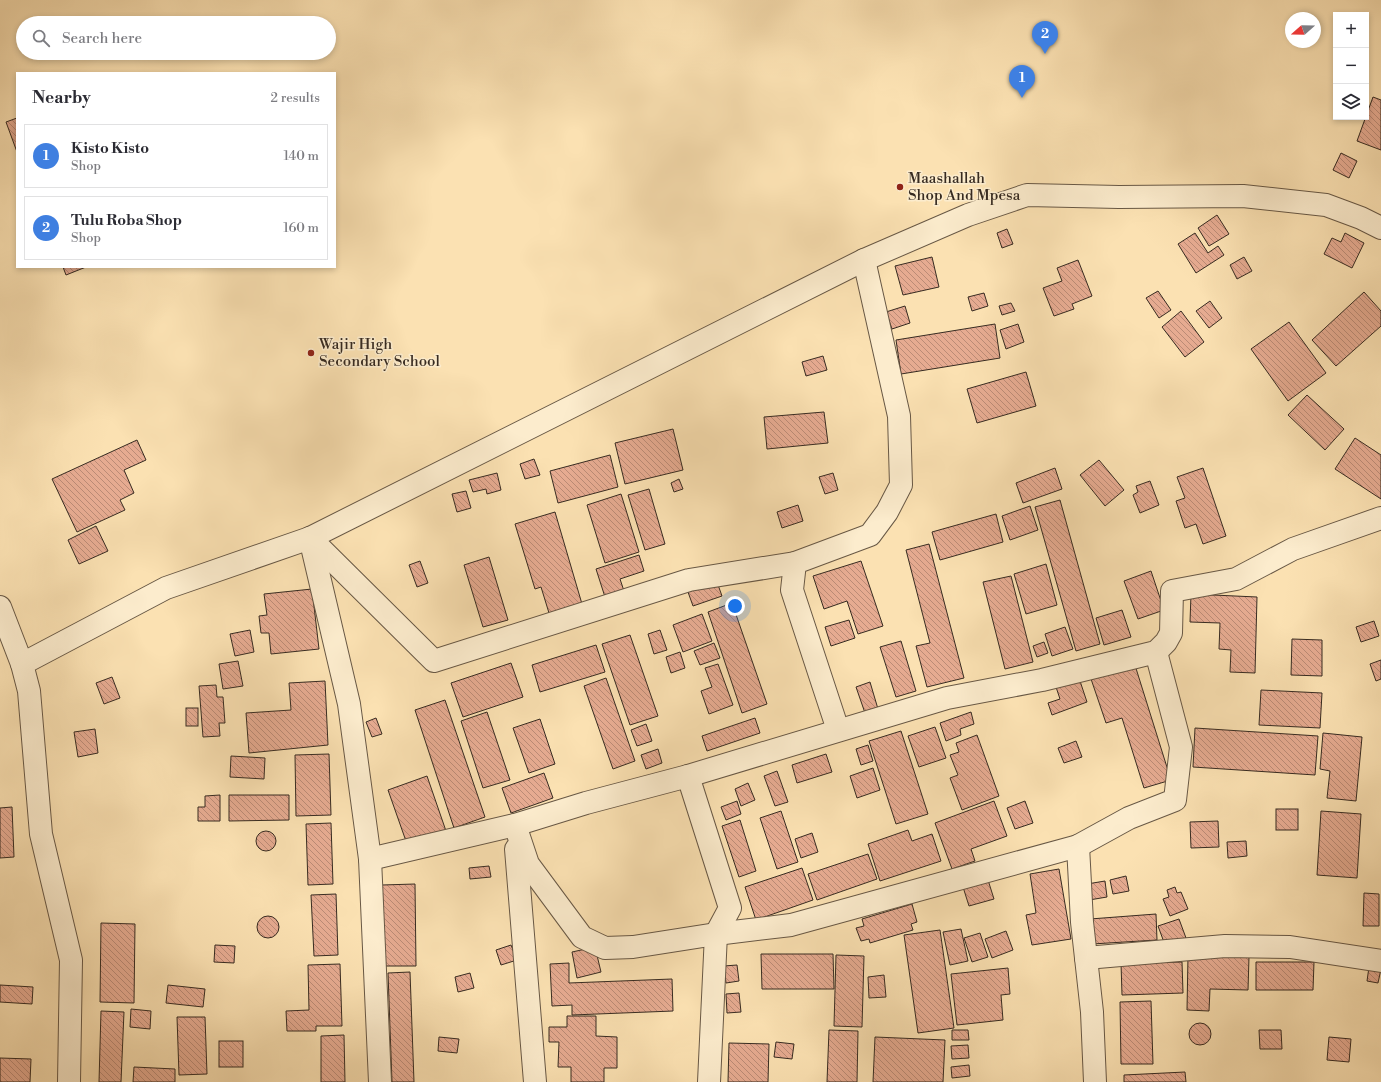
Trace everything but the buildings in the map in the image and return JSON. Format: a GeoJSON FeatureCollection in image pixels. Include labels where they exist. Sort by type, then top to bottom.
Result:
{"type":"FeatureCollection","features":[{"type":"Feature","properties":{"kind":"street"},"geometry":{"type":"LineString","coordinates":[[22,664],[166,588],[310,538],[864,260],[968,215],[1027,195],[1119,197],[1243,196],[1326,205],[1361,218],[1381,228]]}},
{"type":"Feature","properties":{"kind":"street"},"geometry":{"type":"LineString","coordinates":[[310,538],[434,661],[689,580],[795,562],[870,535],[887,512],[901,485],[899,416],[864,260]]}},
{"type":"Feature","properties":{"kind":"street"},"geometry":{"type":"LineString","coordinates":[[370,859],[514,825],[586,803],[688,776],[947,698],[1042,680],[1156,652],[1166,642],[1171,633],[1172,590],[1236,579],[1293,549],[1381,518]]}},
{"type":"Feature","properties":{"kind":"street"},"geometry":{"type":"LineString","coordinates":[[310,538],[349,704],[370,859],[380,1082]]}},
{"type":"Feature","properties":{"kind":"street"},"geometry":{"type":"LineString","coordinates":[[795,562],[792,590],[838,730]]}},
{"type":"Feature","properties":{"kind":"street"},"geometry":{"type":"LineString","coordinates":[[0,607],[22,664],[29,691],[41,834],[71,960],[69,1082]]}},
{"type":"Feature","properties":{"kind":"street"},"geometry":{"type":"LineString","coordinates":[[514,825],[528,864],[582,937],[605,948],[633,947],[716,934],[791,925],[1078,846],[1129,818],[1175,800],[1181,747],[1156,652]]}},
{"type":"Feature","properties":{"kind":"street"},"geometry":{"type":"LineString","coordinates":[[688,776],[730,908],[716,934],[709,1082]]}},
{"type":"Feature","properties":{"kind":"street"},"geometry":{"type":"LineString","coordinates":[[514,825],[535,1082]]}},
{"type":"Feature","properties":{"kind":"street"},"geometry":{"type":"LineString","coordinates":[[1078,846],[1082,922],[1092,1012],[1095,1082]]}},
{"type":"Feature","properties":{"kind":"street"},"geometry":{"type":"LineString","coordinates":[[1086,958],[1225,946],[1290,948],[1381,961]]}},
{"type":"Feature","properties":{"kind":"place","name":"Tulu Roba Shop"},"geometry":{"type":"Point","coordinates":[1045,54]}},
{"type":"Feature","properties":{"kind":"place","name":"Kisto Kisto"},"geometry":{"type":"Point","coordinates":[1022,98]}},
{"type":"Feature","properties":{"kind":"place","name":"Maashallah Shop And Mpesa"},"geometry":{"type":"Point","coordinates":[900,187]}},
{"type":"Feature","properties":{"kind":"place","name":"Wajir High Secondary School"},"geometry":{"type":"Point","coordinates":[311,353]}}]}
